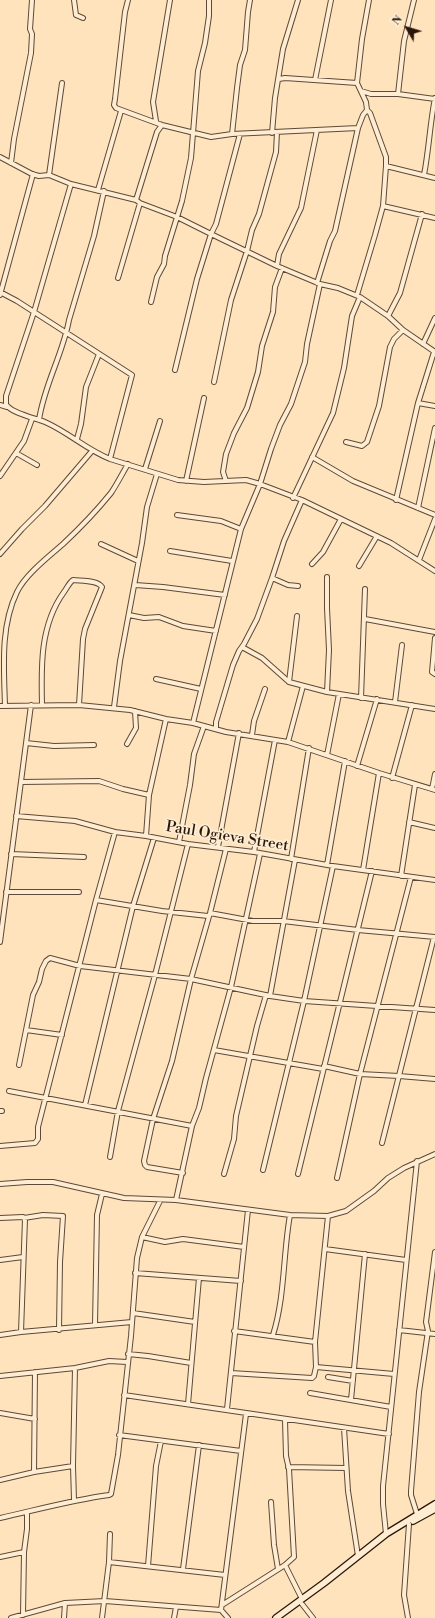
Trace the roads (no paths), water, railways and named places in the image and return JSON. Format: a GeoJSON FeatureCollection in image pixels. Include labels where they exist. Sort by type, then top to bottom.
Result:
{"type":"FeatureCollection","features":[{"type":"Feature","properties":{"kind":"street"},"geometry":{"type":"LineString","coordinates":[[11,163],[14,138],[31,53],[32,34],[30,30],[32,0]]}},
{"type":"Feature","properties":{"kind":"street"},"geometry":{"type":"LineString","coordinates":[[74,0],[76,15],[83,18]]}},
{"type":"Feature","properties":{"kind":"street"},"geometry":{"type":"LineString","coordinates":[[128,0],[125,12],[114,105],[121,111],[211,137],[232,134],[358,128]]}},
{"type":"Feature","properties":{"kind":"street"},"geometry":{"type":"LineString","coordinates":[[156,121],[153,102],[170,0]]}},
{"type":"Feature","properties":{"kind":"street"},"geometry":{"type":"LineString","coordinates":[[151,302],[157,277],[164,264],[176,217],[182,201],[191,158],[198,72],[205,43],[209,16],[209,0]]}},
{"type":"Feature","properties":{"kind":"street"},"geometry":{"type":"LineString","coordinates":[[232,134],[240,65],[245,50],[250,0]]}},
{"type":"Feature","properties":{"kind":"street"},"geometry":{"type":"LineString","coordinates":[[272,133],[274,109],[285,42],[298,0]]}},
{"type":"Feature","properties":{"kind":"street"},"geometry":{"type":"LineString","coordinates":[[315,80],[331,0]]}},
{"type":"Feature","properties":{"kind":"street"},"geometry":{"type":"LineString","coordinates":[[293,498],[333,413],[344,368],[352,316],[383,206],[386,157],[370,114],[367,110],[366,102],[357,83],[362,39],[369,0]]}},
{"type":"Feature","properties":{"kind":"street"},"geometry":{"type":"LineString","coordinates":[[398,94],[404,41],[414,0]]}},
{"type":"Feature","properties":{"kind":"street"},"geometry":{"type":"LineString","coordinates":[[279,79],[357,83]]}},
{"type":"Feature","properties":{"kind":"street"},"geometry":{"type":"LineString","coordinates":[[49,175],[62,83]]}},
{"type":"Feature","properties":{"kind":"street"},"geometry":{"type":"LineString","coordinates":[[361,91],[371,94],[398,94],[435,99],[424,175]]}},
{"type":"Feature","properties":{"kind":"street"},"geometry":{"type":"LineString","coordinates":[[366,102],[371,94]]}},
{"type":"Feature","properties":{"kind":"street"},"geometry":{"type":"LineString","coordinates":[[193,723],[232,561],[271,449],[280,425],[291,404],[305,362],[319,283],[330,241],[336,231],[358,128],[363,115],[367,110]]}},
{"type":"Feature","properties":{"kind":"street"},"geometry":{"type":"LineString","coordinates":[[98,190],[121,111]]}},
{"type":"Feature","properties":{"kind":"street"},"geometry":{"type":"LineString","coordinates":[[118,278],[157,132],[162,124]]}},
{"type":"Feature","properties":{"kind":"street"},"geometry":{"type":"LineString","coordinates":[[277,266],[279,254],[301,208],[317,130]]}},
{"type":"Feature","properties":{"kind":"street"},"geometry":{"type":"LineString","coordinates":[[214,382],[231,300],[247,251],[252,230],[259,214],[276,152],[277,132]]}},
{"type":"Feature","properties":{"kind":"street"},"geometry":{"type":"LineString","coordinates":[[175,370],[197,278],[211,234],[214,230],[240,134]]}},
{"type":"Feature","properties":{"kind":"street"},"geometry":{"type":"LineString","coordinates":[[0,157],[40,176],[49,175],[71,184],[104,191],[138,201],[176,217],[277,266],[319,283],[358,296],[388,316],[403,330],[435,352],[418,403],[396,500]]}},
{"type":"Feature","properties":{"kind":"street"},"geometry":{"type":"LineString","coordinates":[[386,166],[435,178]]}},
{"type":"Feature","properties":{"kind":"street"},"geometry":{"type":"LineString","coordinates":[[34,174],[0,293],[34,312],[132,375],[110,459]]}},
{"type":"Feature","properties":{"kind":"street"},"geometry":{"type":"LineString","coordinates":[[7,407],[6,396],[34,312],[71,184]]}},
{"type":"Feature","properties":{"kind":"street"},"geometry":{"type":"LineString","coordinates":[[39,420],[67,334],[69,320],[94,236],[104,191]]}},
{"type":"Feature","properties":{"kind":"street"},"geometry":{"type":"LineString","coordinates":[[383,206],[435,218]]}},
{"type":"Feature","properties":{"kind":"street"},"geometry":{"type":"LineString","coordinates":[[388,316],[400,293],[422,214]]}},
{"type":"Feature","properties":{"kind":"street"},"geometry":{"type":"LineString","coordinates":[[226,481],[223,472],[226,454],[234,433],[247,408],[258,372],[262,346],[273,312],[275,288],[282,268]]}},
{"type":"Feature","properties":{"kind":"street"},"geometry":{"type":"LineString","coordinates":[[424,344],[435,318]]}},
{"type":"Feature","properties":{"kind":"street"},"geometry":{"type":"LineString","coordinates":[[346,442],[362,446],[367,442],[379,406],[390,347],[394,339],[403,330]]}},
{"type":"Feature","properties":{"kind":"street"},"geometry":{"type":"LineString","coordinates":[[77,439],[81,424],[86,387],[100,354]]}},
{"type":"Feature","properties":{"kind":"street"},"geometry":{"type":"LineString","coordinates":[[186,480],[204,398]]}},
{"type":"Feature","properties":{"kind":"street"},"geometry":{"type":"LineString","coordinates":[[418,403],[435,406]]}},
{"type":"Feature","properties":{"kind":"street"},"geometry":{"type":"LineString","coordinates":[[0,405],[32,419],[39,420],[59,428],[77,439],[92,451],[110,459],[158,474],[186,480],[204,482],[249,481],[302,500],[401,548],[435,571]]}},
{"type":"Feature","properties":{"kind":"street"},"geometry":{"type":"LineString","coordinates":[[0,476],[24,441],[32,419]]}},
{"type":"Feature","properties":{"kind":"street"},"geometry":{"type":"LineString","coordinates":[[145,469],[160,421]]}},
{"type":"Feature","properties":{"kind":"street"},"geometry":{"type":"LineString","coordinates":[[418,508],[435,428]]}},
{"type":"Feature","properties":{"kind":"street"},"geometry":{"type":"LineString","coordinates":[[0,554],[45,506],[92,451]]}},
{"type":"Feature","properties":{"kind":"street"},"geometry":{"type":"LineString","coordinates":[[16,453],[37,465]]}},
{"type":"Feature","properties":{"kind":"street"},"geometry":{"type":"LineString","coordinates":[[312,457],[353,481],[396,500],[435,514]]}},
{"type":"Feature","properties":{"kind":"street"},"geometry":{"type":"LineString","coordinates":[[128,464],[112,492],[62,544],[48,556],[17,591],[11,610],[4,648],[2,706],[42,704],[114,707],[216,729],[288,742],[309,748],[379,774],[434,789],[435,774]]}},
{"type":"Feature","properties":{"kind":"street"},"geometry":{"type":"LineString","coordinates":[[114,707],[147,507],[158,474]]}},
{"type":"Feature","properties":{"kind":"street"},"geometry":{"type":"LineString","coordinates":[[216,729],[216,722],[233,665],[257,619],[284,541],[302,500]]}},
{"type":"Feature","properties":{"kind":"street"},"geometry":{"type":"LineString","coordinates":[[177,515],[221,521],[242,529]]}},
{"type":"Feature","properties":{"kind":"street"},"geometry":{"type":"LineString","coordinates":[[312,564],[322,552],[341,519]]}},
{"type":"Feature","properties":{"kind":"street"},"geometry":{"type":"LineString","coordinates":[[419,560],[435,519]]}},
{"type":"Feature","properties":{"kind":"street"},"geometry":{"type":"LineString","coordinates":[[359,566],[377,536]]}},
{"type":"Feature","properties":{"kind":"street"},"geometry":{"type":"LineString","coordinates":[[101,544],[138,561]]}},
{"type":"Feature","properties":{"kind":"street"},"geometry":{"type":"LineString","coordinates":[[170,551],[232,561]]}},
{"type":"Feature","properties":{"kind":"street"},"geometry":{"type":"LineString","coordinates":[[327,577],[326,608],[329,650],[327,692]]}},
{"type":"Feature","properties":{"kind":"street"},"geometry":{"type":"LineString","coordinates":[[272,578],[298,586]]}},
{"type":"Feature","properties":{"kind":"street"},"geometry":{"type":"LineString","coordinates":[[42,704],[41,668],[44,638],[58,599],[73,580],[96,582],[102,587],[85,629],[83,639],[79,705]]}},
{"type":"Feature","properties":{"kind":"street"},"geometry":{"type":"LineString","coordinates":[[135,585],[225,595]]}},
{"type":"Feature","properties":{"kind":"street"},"geometry":{"type":"LineString","coordinates":[[361,698],[365,589]]}},
{"type":"Feature","properties":{"kind":"street"},"geometry":{"type":"LineString","coordinates":[[129,615],[144,618],[160,617],[183,626],[216,631]]}},
{"type":"Feature","properties":{"kind":"street"},"geometry":{"type":"LineString","coordinates":[[289,682],[297,616]]}},
{"type":"Feature","properties":{"kind":"street"},"geometry":{"type":"LineString","coordinates":[[364,618],[435,632]]}},
{"type":"Feature","properties":{"kind":"street"},"geometry":{"type":"LineString","coordinates":[[435,638],[432,672],[435,674]]}},
{"type":"Feature","properties":{"kind":"street"},"geometry":{"type":"LineString","coordinates":[[395,702],[402,645]]}},
{"type":"Feature","properties":{"kind":"street"},"geometry":{"type":"LineString","coordinates":[[242,647],[262,658],[289,682],[327,692],[435,709]]}},
{"type":"Feature","properties":{"kind":"street"},"geometry":{"type":"LineString","coordinates":[[156,679],[201,689]]}},
{"type":"Feature","properties":{"kind":"street"},"geometry":{"type":"LineString","coordinates":[[288,742],[303,686]]}},
{"type":"Feature","properties":{"kind":"street"},"geometry":{"type":"LineString","coordinates":[[252,735],[254,721],[265,689]]}},
{"type":"Feature","properties":{"kind":"street"},"geometry":{"type":"LineString","coordinates":[[327,755],[339,694]]}},
{"type":"Feature","properties":{"kind":"street"},"geometry":{"type":"LineString","coordinates":[[357,766],[377,699]]}},
{"type":"Feature","properties":{"kind":"street"},"geometry":{"type":"LineString","coordinates":[[0,942],[31,705]]}},
{"type":"Feature","properties":{"kind":"street"},"geometry":{"type":"LineString","coordinates":[[392,778],[412,705]]}},
{"type":"Feature","properties":{"kind":"street"},"geometry":{"type":"LineString","coordinates":[[127,744],[136,728],[135,711]]}},
{"type":"Feature","properties":{"kind":"street"},"geometry":{"type":"LineString","coordinates":[[146,836],[149,795],[166,718]]}},
{"type":"Feature","properties":{"kind":"street"},"geometry":{"type":"LineString","coordinates":[[179,842],[190,785],[194,754],[204,726]]}},
{"type":"Feature","properties":{"kind":"street"},"geometry":{"type":"LineString","coordinates":[[218,847],[239,733]]}},
{"type":"Feature","properties":{"kind":"street"},"geometry":{"type":"LineString","coordinates":[[254,852],[275,740]]}},
{"type":"Feature","properties":{"kind":"street"},"geometry":{"type":"LineString","coordinates":[[26,743],[54,746],[94,745]]}},
{"type":"Feature","properties":{"kind":"street"},"geometry":{"type":"LineString","coordinates":[[224,1174],[234,1139],[236,1116],[251,1058],[257,1026],[268,995],[283,921],[309,748]]}},
{"type":"Feature","properties":{"kind":"street"},"geometry":{"type":"LineString","coordinates":[[327,865],[345,761]]}},
{"type":"Feature","properties":{"kind":"street"},"geometry":{"type":"LineString","coordinates":[[363,870],[379,774]]}},
{"type":"Feature","properties":{"kind":"street"},"geometry":{"type":"LineString","coordinates":[[21,782],[99,781],[149,795]]}},
{"type":"Feature","properties":{"kind":"street"},"geometry":{"type":"LineString","coordinates":[[402,876],[415,785]]}},
{"type":"Feature","properties":{"kind":"street","name":"Paul Ogieva Street"},"geometry":{"type":"LineString","coordinates":[[16,816],[75,821],[115,832],[188,844],[254,852],[333,866],[435,880]]}},
{"type":"Feature","properties":{"kind":"street"},"geometry":{"type":"LineString","coordinates":[[409,822],[435,828]]}},
{"type":"Feature","properties":{"kind":"street"},"geometry":{"type":"LineString","coordinates":[[0,1146],[37,1142],[38,1127],[96,900],[115,832]]}},
{"type":"Feature","properties":{"kind":"street"},"geometry":{"type":"LineString","coordinates":[[85,1105],[133,906],[154,838]]}},
{"type":"Feature","properties":{"kind":"street"},"geometry":{"type":"LineString","coordinates":[[110,1158],[118,1111],[155,975],[188,844]]}},
{"type":"Feature","properties":{"kind":"street"},"geometry":{"type":"LineString","coordinates":[[182,1173],[145,1165],[144,1161],[153,1119],[172,1061],[191,979],[226,849]]}},
{"type":"Feature","properties":{"kind":"street"},"geometry":{"type":"LineString","coordinates":[[11,854],[84,857]]}},
{"type":"Feature","properties":{"kind":"street"},"geometry":{"type":"LineString","coordinates":[[176,1200],[192,1126],[199,1108],[231,988],[260,854]]}},
{"type":"Feature","properties":{"kind":"street"},"geometry":{"type":"LineString","coordinates":[[263,1170],[304,1001],[333,866]]}},
{"type":"Feature","properties":{"kind":"street"},"geometry":{"type":"LineString","coordinates":[[298,1174],[372,871]]}},
{"type":"Feature","properties":{"kind":"street"},"geometry":{"type":"LineString","coordinates":[[337,1178],[360,1074],[411,877]]}},
{"type":"Feature","properties":{"kind":"street"},"geometry":{"type":"LineString","coordinates":[[6,892],[79,892]]}},
{"type":"Feature","properties":{"kind":"street"},"geometry":{"type":"LineString","coordinates":[[96,900],[170,912],[283,921],[434,937],[382,1143]]}},
{"type":"Feature","properties":{"kind":"street"},"geometry":{"type":"LineString","coordinates":[[19,1065],[33,995],[46,961],[50,958],[80,966],[117,969],[191,979],[304,1001],[341,1002],[378,1007],[435,1010]]}},
{"type":"Feature","properties":{"kind":"street"},"geometry":{"type":"LineString","coordinates":[[26,1030],[62,1035]]}},
{"type":"Feature","properties":{"kind":"street"},"geometry":{"type":"LineString","coordinates":[[214,1050],[251,1058],[324,1067],[360,1074],[435,1079]]}},
{"type":"Feature","properties":{"kind":"street"},"geometry":{"type":"LineString","coordinates":[[9,1091],[192,1126]]}},
{"type":"Feature","properties":{"kind":"street"},"geometry":{"type":"LineString","coordinates":[[0,1184],[53,1182],[124,1198],[160,1201],[176,1200],[290,1215],[328,1216],[346,1211],[374,1192],[388,1178],[417,1161],[435,1154]]}},
{"type":"Feature","properties":{"kind":"street"},"geometry":{"type":"LineString","coordinates":[[386,1534],[383,1504],[391,1407],[417,1161]]}},
{"type":"Feature","properties":{"kind":"street"},"geometry":{"type":"LineString","coordinates":[[95,1325],[97,1215],[102,1194]]}},
{"type":"Feature","properties":{"kind":"street"},"geometry":{"type":"LineString","coordinates":[[0,1518],[74,1500],[111,1494],[118,1455],[133,1313],[135,1273],[142,1237],[160,1201]]}},
{"type":"Feature","properties":{"kind":"street"},"geometry":{"type":"LineString","coordinates":[[227,1409],[234,1331],[248,1210]]}},
{"type":"Feature","properties":{"kind":"street"},"geometry":{"type":"LineString","coordinates":[[0,1218],[24,1218],[43,1215],[62,1216],[59,1330]]}},
{"type":"Feature","properties":{"kind":"street"},"geometry":{"type":"LineString","coordinates":[[273,1335],[281,1295],[290,1215]]}},
{"type":"Feature","properties":{"kind":"street"},"geometry":{"type":"LineString","coordinates":[[231,1373],[312,1378],[314,1376],[316,1367],[315,1342],[328,1216]]}},
{"type":"Feature","properties":{"kind":"street"},"geometry":{"type":"LineString","coordinates":[[21,1332],[24,1218]]}},
{"type":"Feature","properties":{"kind":"street"},"geometry":{"type":"LineString","coordinates":[[142,1237],[165,1242],[184,1239],[244,1247]]}},
{"type":"Feature","properties":{"kind":"street"},"geometry":{"type":"LineString","coordinates":[[325,1249],[406,1260]]}},
{"type":"Feature","properties":{"kind":"street"},"geometry":{"type":"LineString","coordinates":[[417,1514],[411,1491],[420,1392],[428,1333],[426,1322],[435,1252]]}},
{"type":"Feature","properties":{"kind":"street"},"geometry":{"type":"LineString","coordinates":[[351,1400],[365,1254]]}},
{"type":"Feature","properties":{"kind":"street"},"geometry":{"type":"LineString","coordinates":[[0,1260],[24,1256]]}},
{"type":"Feature","properties":{"kind":"street"},"geometry":{"type":"LineString","coordinates":[[135,1273],[240,1281]]}},
{"type":"Feature","properties":{"kind":"street"},"geometry":{"type":"LineString","coordinates":[[188,1404],[199,1278]]}},
{"type":"Feature","properties":{"kind":"street"},"geometry":{"type":"LineString","coordinates":[[133,1313],[195,1322]]}},
{"type":"Feature","properties":{"kind":"street"},"geometry":{"type":"LineString","coordinates":[[0,1335],[132,1322]]}},
{"type":"Feature","properties":{"kind":"street"},"geometry":{"type":"LineString","coordinates":[[399,1330],[435,1334]]}},
{"type":"Feature","properties":{"kind":"street"},"geometry":{"type":"LineString","coordinates":[[234,1331],[273,1335],[315,1342]]}},
{"type":"Feature","properties":{"kind":"street"},"geometry":{"type":"LineString","coordinates":[[128,1354],[191,1364]]}},
{"type":"Feature","properties":{"kind":"street"},"geometry":{"type":"LineString","coordinates":[[0,1376],[75,1368],[109,1362],[127,1362]]}},
{"type":"Feature","properties":{"kind":"street"},"geometry":{"type":"LineString","coordinates":[[316,1367],[394,1374]]}},
{"type":"Feature","properties":{"kind":"street"},"geometry":{"type":"LineString","coordinates":[[74,1500],[72,1466],[75,1368]]}},
{"type":"Feature","properties":{"kind":"street"},"geometry":{"type":"LineString","coordinates":[[34,1472],[35,1372]]}},
{"type":"Feature","properties":{"kind":"street"},"geometry":{"type":"LineString","coordinates":[[328,1377],[354,1381]]}},
{"type":"Feature","properties":{"kind":"street"},"geometry":{"type":"LineString","coordinates":[[310,1393],[391,1407]]}},
{"type":"Feature","properties":{"kind":"street"},"geometry":{"type":"LineString","coordinates":[[124,1395],[227,1409],[246,1414],[285,1420],[389,1434]]}},
{"type":"Feature","properties":{"kind":"street"},"geometry":{"type":"LineString","coordinates":[[0,1413],[35,1419]]}},
{"type":"Feature","properties":{"kind":"street"},"geometry":{"type":"LineString","coordinates":[[228,1618],[221,1608],[246,1414]]}},
{"type":"Feature","properties":{"kind":"street"},"geometry":{"type":"LineString","coordinates":[[11,1618],[65,1603],[105,1601],[176,1607],[221,1608],[285,1565],[294,1557],[292,1506],[286,1456],[285,1420]]}},
{"type":"Feature","properties":{"kind":"street"},"geometry":{"type":"LineString","coordinates":[[344,1428],[346,1468],[358,1556]]}},
{"type":"Feature","properties":{"kind":"street"},"geometry":{"type":"LineString","coordinates":[[119,1435],[242,1451]]}},
{"type":"Feature","properties":{"kind":"street"},"geometry":{"type":"LineString","coordinates":[[148,1566],[156,1466],[160,1441]]}},
{"type":"Feature","properties":{"kind":"street"},"geometry":{"type":"LineString","coordinates":[[184,1570],[199,1445]]}},
{"type":"Feature","properties":{"kind":"street"},"geometry":{"type":"LineString","coordinates":[[0,1479],[72,1466]]}},
{"type":"Feature","properties":{"kind":"street"},"geometry":{"type":"LineString","coordinates":[[288,1467],[346,1468]]}},
{"type":"Feature","properties":{"kind":"street"},"geometry":{"type":"LineString","coordinates":[[271,1502],[274,1545],[278,1569]]}},
{"type":"Feature","properties":{"kind":"street"},"geometry":{"type":"LineString","coordinates":[[283,1618],[386,1534],[435,1504]]}},
{"type":"Feature","properties":{"kind":"street"},"geometry":{"type":"LineString","coordinates":[[276,1618],[302,1602],[388,1538],[435,1509]]}},
{"type":"Feature","properties":{"kind":"street"},"geometry":{"type":"LineString","coordinates":[[23,1615],[24,1552],[27,1529],[27,1512]]}},
{"type":"Feature","properties":{"kind":"street"},"geometry":{"type":"LineString","coordinates":[[408,1618],[404,1595],[409,1524]]}},
{"type":"Feature","properties":{"kind":"street"},"geometry":{"type":"LineString","coordinates":[[102,1618],[109,1562],[110,1534]]}},
{"type":"Feature","properties":{"kind":"street"},"geometry":{"type":"LineString","coordinates":[[0,1557],[24,1552]]}},
{"type":"Feature","properties":{"kind":"street"},"geometry":{"type":"LineString","coordinates":[[109,1562],[226,1575]]}},
{"type":"Feature","properties":{"kind":"street"},"geometry":{"type":"LineString","coordinates":[[285,1565],[302,1602],[312,1618]]}},
{"type":"Feature","properties":{"kind":"street"},"geometry":{"type":"LineString","coordinates":[[64,1618],[65,1603]]}},
{"type":"Feature","properties":{"kind":"street"},"geometry":{"type":"LineString","coordinates":[[174,1618],[176,1607]]}}]}
